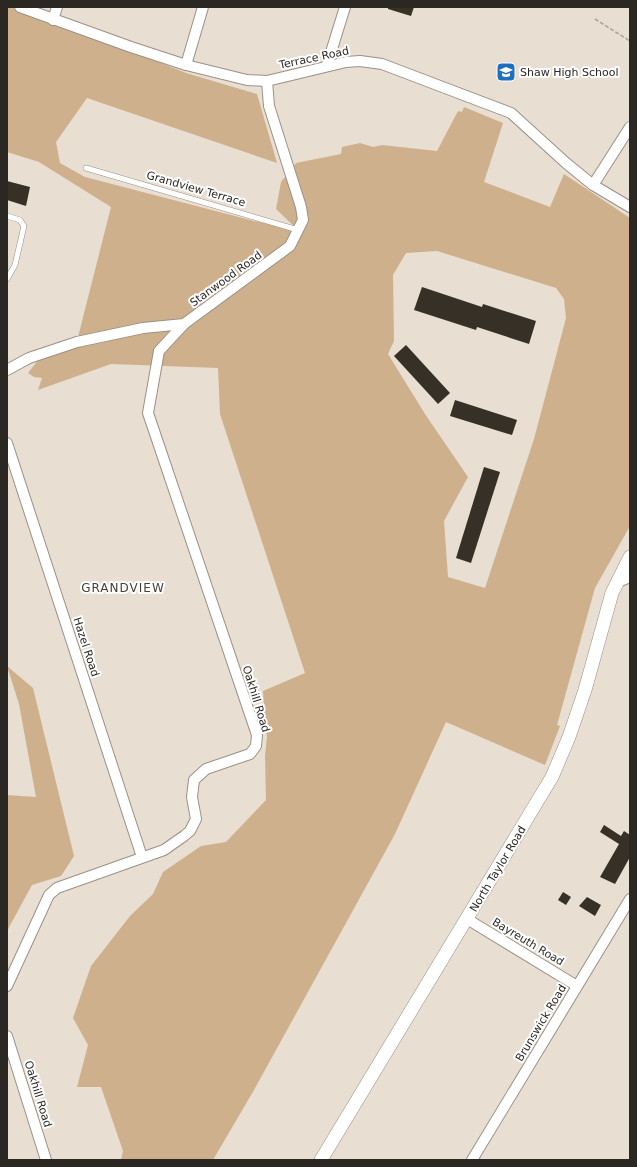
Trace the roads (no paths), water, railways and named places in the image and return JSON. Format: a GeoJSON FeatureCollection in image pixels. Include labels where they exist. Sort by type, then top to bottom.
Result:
{"type":"FeatureCollection","features":[{"type":"Feature","properties":{"kind":"street","name":"Terrace Road"},"geometry":{"type":"LineString","coordinates":[[20,7],[53,20],[186,65],[247,80],[267,81],[327,66],[360,61],[382,64],[511,113],[566,163],[593,185],[630,207]]}},
{"type":"Feature","properties":{"kind":"street"},"geometry":{"type":"LineString","coordinates":[[53,20],[57,7]]}},
{"type":"Feature","properties":{"kind":"street"},"geometry":{"type":"LineString","coordinates":[[186,65],[203,7]]}},
{"type":"Feature","properties":{"kind":"street"},"geometry":{"type":"LineString","coordinates":[[327,66],[345,7]]}},
{"type":"Feature","properties":{"kind":"street","name":"Stanwood Road"},"geometry":{"type":"LineString","coordinates":[[184,324],[290,246],[303,220],[301,207],[269,106],[267,81]]}},
{"type":"Feature","properties":{"kind":"street"},"geometry":{"type":"LineString","coordinates":[[593,185],[630,127]]}},
{"type":"Feature","properties":{"kind":"street"},"geometry":{"type":"LineString","coordinates":[[7,370],[29,358],[77,342],[143,328],[184,324]]}},
{"type":"Feature","properties":{"kind":"street","name":"Oakhill Road"},"geometry":{"type":"LineString","coordinates":[[7,986],[49,895],[57,888],[75,880],[164,850],[190,831],[196,819],[192,797],[194,780],[206,769],[250,754],[256,746],[257,736],[148,413],[159,351],[184,324]]}},
{"type":"Feature","properties":{"kind":"street","name":"Hazel Road"},"geometry":{"type":"LineString","coordinates":[[7,443],[142,857]]}},
{"type":"Feature","properties":{"kind":"street","name":"North Taylor Road"},"geometry":{"type":"LineString","coordinates":[[321,1160],[535,808],[562,755],[585,690],[596,646],[616,583],[630,557]]}},
{"type":"Feature","properties":{"kind":"street"},"geometry":{"type":"LineString","coordinates":[[616,583],[630,577]]}},
{"type":"Feature","properties":{"kind":"street","name":"Brunswick Road"},"geometry":{"type":"LineString","coordinates":[[472,1160],[630,899]]}},
{"type":"Feature","properties":{"kind":"street","name":"Bayreuth Road"},"geometry":{"type":"LineString","coordinates":[[467,919],[577,986]]}},
{"type":"Feature","properties":{"kind":"street","name":"Oakhill Road"},"geometry":{"type":"LineString","coordinates":[[7,1036],[46,1160]]}},
{"type":"Feature","properties":{"kind":"lane","name":"Grandview Terrace"},"geometry":{"type":"LineString","coordinates":[[86,168],[299,230]]}},
{"type":"Feature","properties":{"kind":"lane"},"geometry":{"type":"LineString","coordinates":[[7,216],[20,220],[24,226],[15,265],[7,278]]}},
{"type":"Feature","properties":{"kind":"place","name":"Shaw High School"},"geometry":{"type":"Point","coordinates":[506,72]}},
{"type":"Feature","properties":{"kind":"district","name":"GRANDVIEW"},"geometry":{"type":"Point","coordinates":[123,588]}}]}
